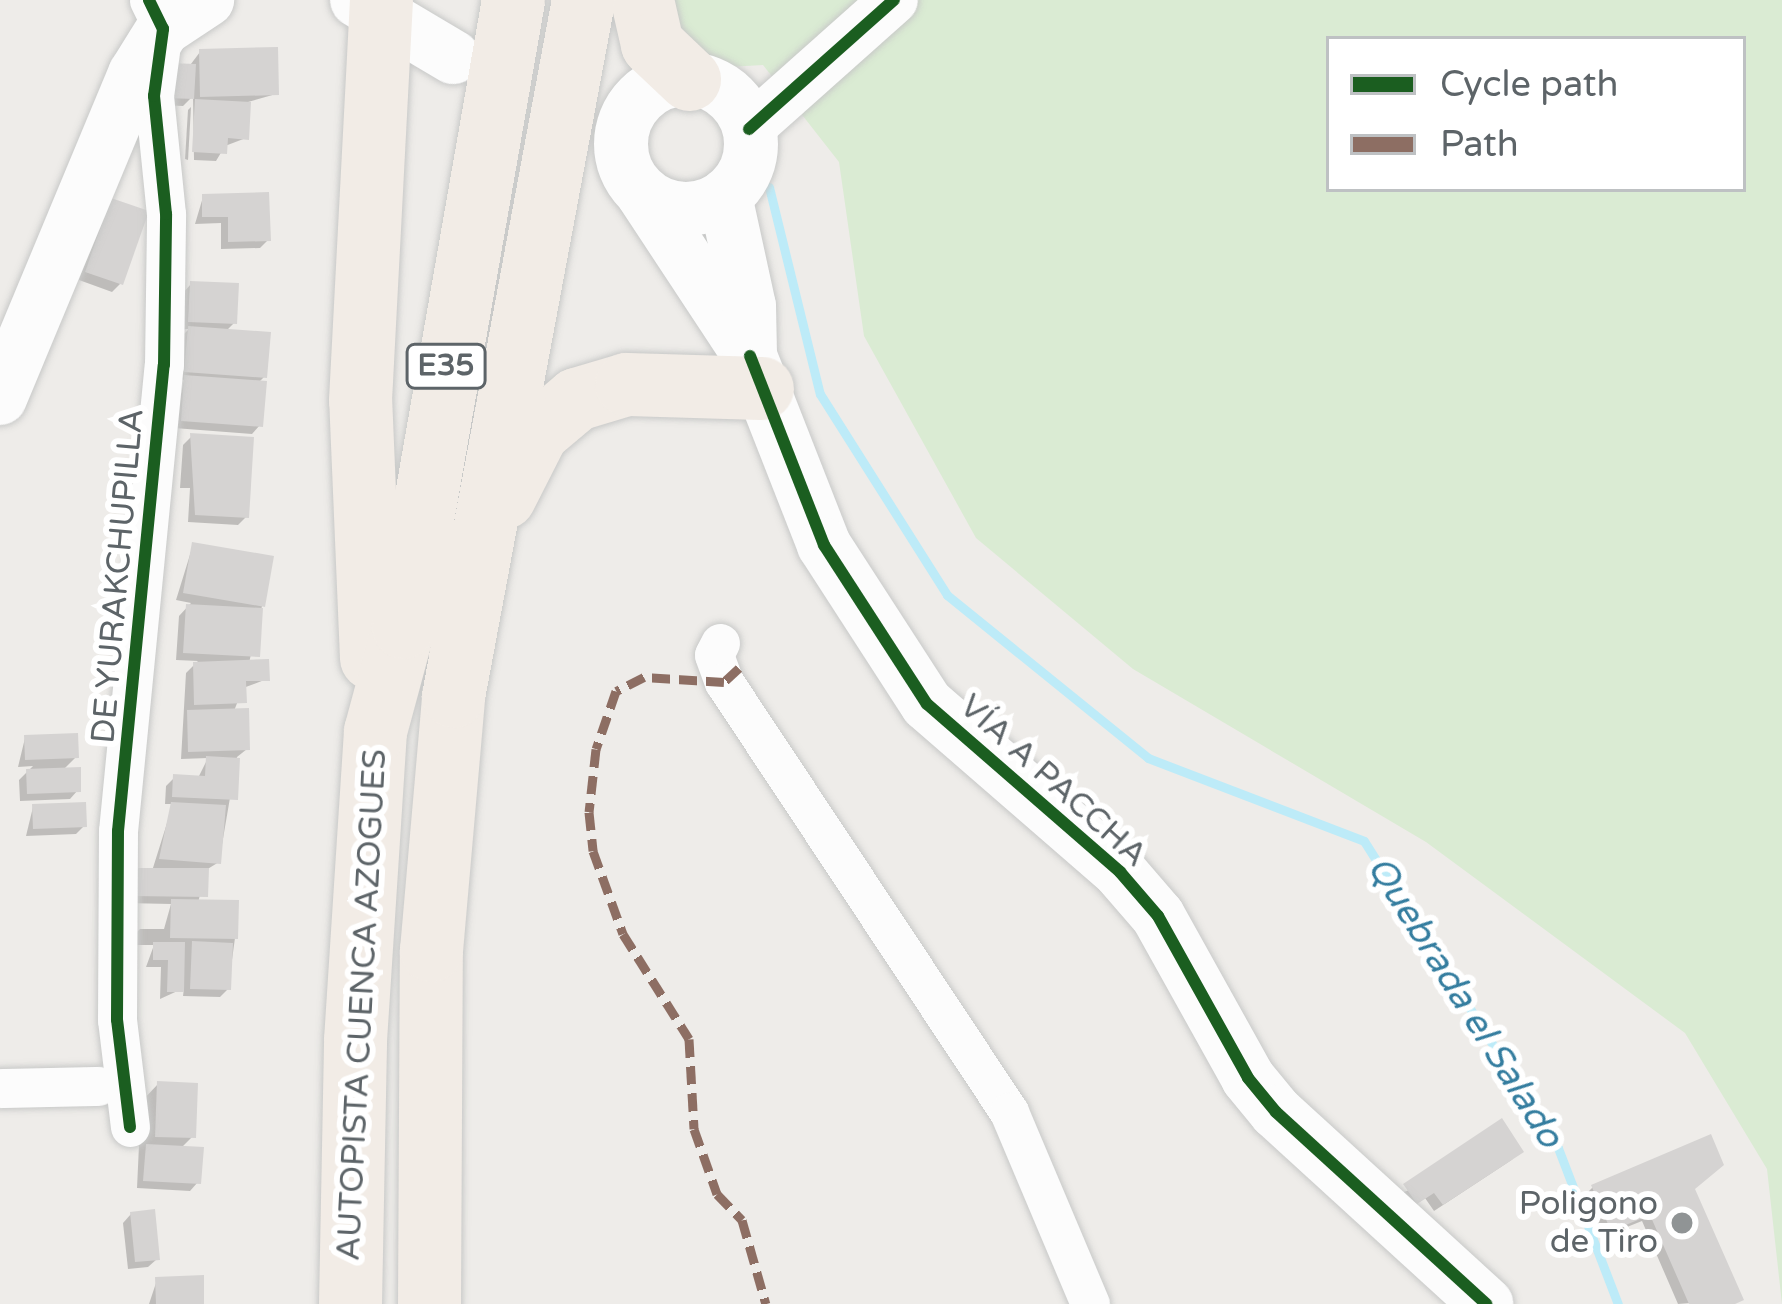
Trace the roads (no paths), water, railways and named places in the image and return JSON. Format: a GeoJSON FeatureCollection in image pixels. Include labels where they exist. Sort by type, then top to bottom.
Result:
{"type":"FeatureCollection","features":[{"type":"Feature","properties":{"kind":"highway","name":"AUTOPISTA CUENCA AZOGUES"},"geometry":{"type":"LineString","coordinates":[[350,1304],[355,1040],[375,731],[403,627],[513,0]]}},
{"type":"Feature","properties":{"kind":"highway","name":"AUTOPISTA CUENCA AZOGUES"},"geometry":{"type":"LineString","coordinates":[[429,1304],[436,863],[471,595],[583,0]]}},
{"type":"Feature","properties":{"kind":"highway"},"geometry":{"type":"LineString","coordinates":[[642,0],[652,44],[689,80]]}},
{"type":"Feature","properties":{"kind":"highway"},"geometry":{"type":"LineString","coordinates":[[371,4],[360,400],[375,731]]}},
{"type":"Feature","properties":{"kind":"highway"},"geometry":{"type":"LineString","coordinates":[[471,595],[520,455],[576,399],[626,384],[756,372]]}},
{"type":"Feature","properties":{"kind":"main road"},"geometry":{"type":"LineString","coordinates":[[371,4],[453,57]]}},
{"type":"Feature","properties":{"kind":"main road"},"geometry":{"type":"LineString","coordinates":[[0,398],[135,74],[173,10]]}},
{"type":"Feature","properties":{"kind":"main road"},"geometry":{"type":"LineString","coordinates":[[689,80],[728,94],[749,129],[747,166],[725,196],[684,209],[644,194],[601,136],[625,122],[650,90],[689,80]]}},
{"type":"Feature","properties":{"kind":"main road","name":"VÍA A PACCHA"},"geometry":{"type":"LineString","coordinates":[[644,194],[756,372],[824,545],[927,704],[1120,872],[1158,916],[1248,1078],[1276,1112],[1486,1304]]}},
{"type":"Feature","properties":{"kind":"main road","name":"VÍA A PACCHA"},"geometry":{"type":"LineString","coordinates":[[725,196],[756,372]]}},
{"type":"Feature","properties":{"kind":"street"},"geometry":{"type":"LineString","coordinates":[[749,129],[894,0]]}},
{"type":"Feature","properties":{"kind":"street","name":"DE YURAKCHUPILLA"},"geometry":{"type":"LineString","coordinates":[[130,1126],[117,1020],[118,831],[164,365],[166,214],[154,96],[173,10]]}},
{"type":"Feature","properties":{"kind":"street"},"geometry":{"type":"LineString","coordinates":[[720,643],[714,655],[724,682],[1009,1112],[1090,1304]]}},
{"type":"Feature","properties":{"kind":"street"},"geometry":{"type":"LineString","coordinates":[[0,1088],[98,1086]]}},
{"type":"Feature","properties":{"kind":"waterway","name":"Quebrada el Salado"},"geometry":{"type":"LineString","coordinates":[[769,187],[820,394],[947,595],[1148,758],[1364,841],[1558,1148],[1618,1304]]}},
{"type":"Feature","properties":{"kind":"place","name":"Poligono de Tiro"},"geometry":{"type":"Point","coordinates":[1682,1223]}}]}
